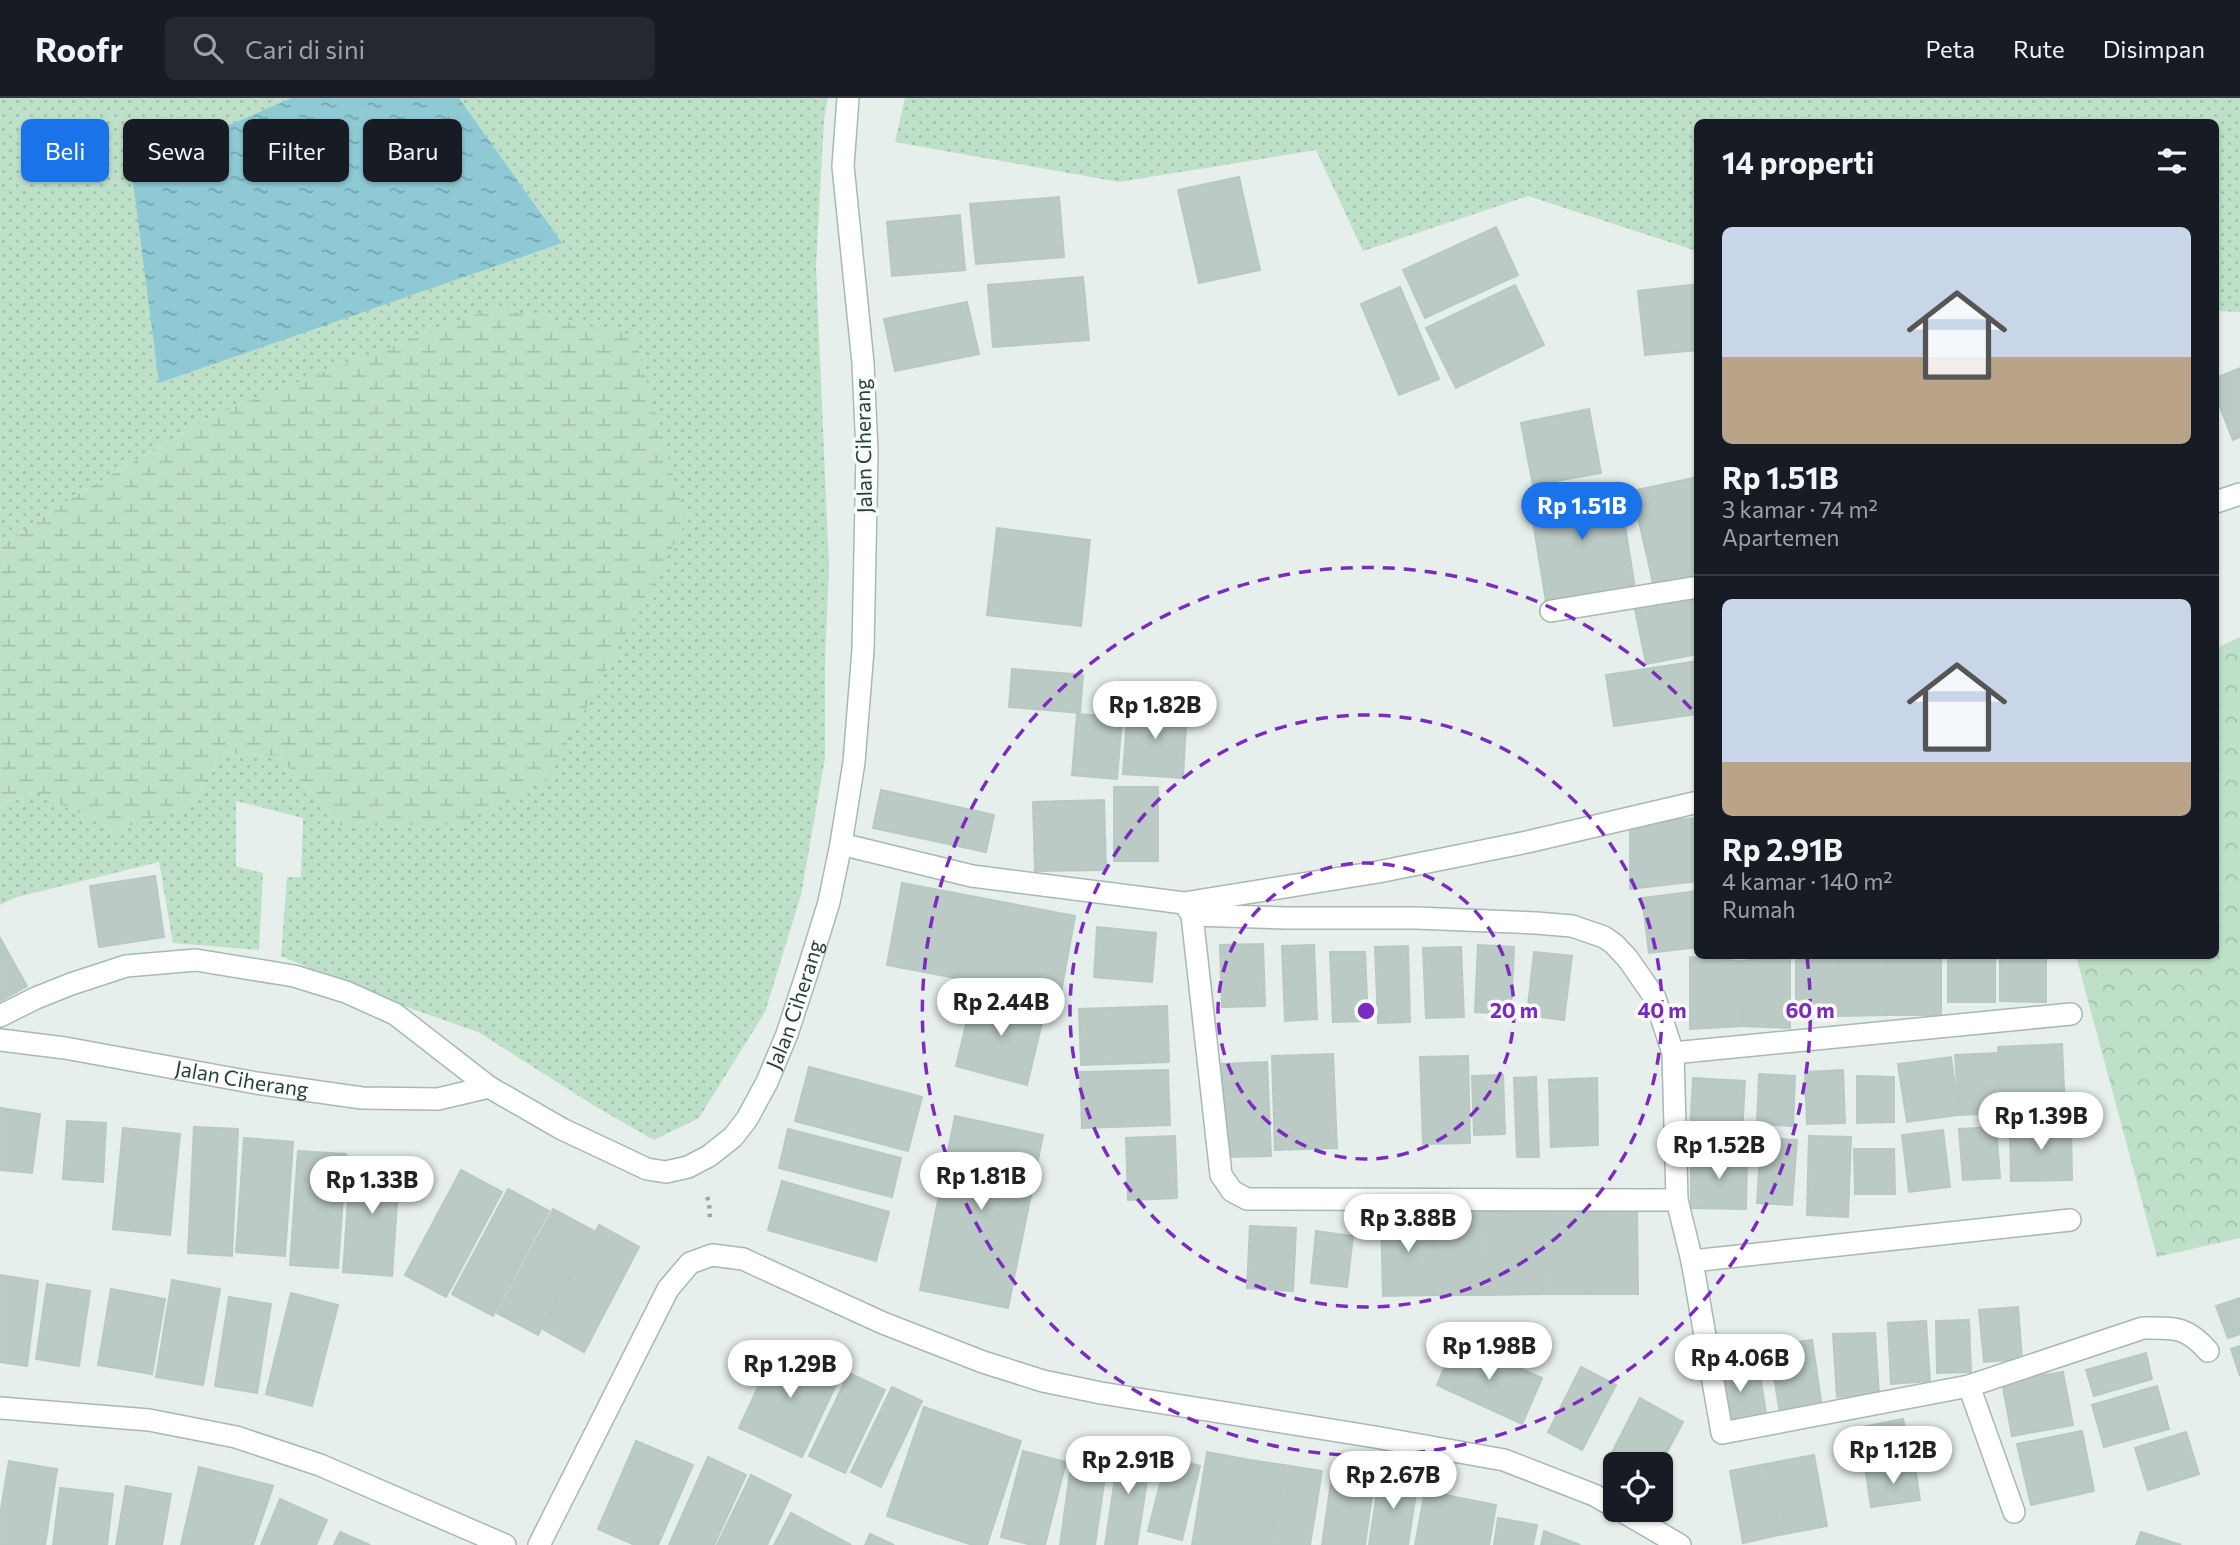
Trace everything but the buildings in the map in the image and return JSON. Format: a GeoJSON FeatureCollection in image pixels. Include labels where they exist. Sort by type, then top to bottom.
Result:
{"type":"FeatureCollection","features":[{"type":"Feature","properties":{"kind":"street","name":"Jalan Ciherang"},"geometry":{"type":"LineString","coordinates":[[0,1040],[65,1048],[256,1083],[362,1098],[438,1099],[489,1087],[562,1129],[647,1169],[666,1172],[688,1167],[709,1156],[733,1137],[747,1119],[767,1082],[787,1034],[808,970],[829,902],[853,762],[863,649],[867,452],[863,363],[844,166],[848,98]]}},
{"type":"Feature","properties":{"kind":"street"},"geometry":{"type":"LineString","coordinates":[[2219,501],[2240,494]]}},
{"type":"Feature","properties":{"kind":"street"},"geometry":{"type":"LineString","coordinates":[[1551,611],[1694,588]]}},
{"type":"Feature","properties":{"kind":"street"},"geometry":{"type":"LineString","coordinates":[[1188,909],[1527,842],[1694,803]]}},
{"type":"Feature","properties":{"kind":"street"},"geometry":{"type":"LineString","coordinates":[[841,844],[972,876],[1188,909],[1285,918],[1416,918],[1573,926],[1604,937],[1628,959],[1655,998],[1673,1053],[1677,1200],[1692,1261],[1722,1433],[1969,1386],[2143,1328],[2173,1328],[2194,1335],[2208,1351]]}},
{"type":"Feature","properties":{"kind":"street"},"geometry":{"type":"LineString","coordinates":[[1188,909],[1221,1175],[1232,1191],[1247,1199],[1677,1200]]}},
{"type":"Feature","properties":{"kind":"street"},"geometry":{"type":"LineString","coordinates":[[0,1016],[71,984],[126,967],[196,960],[294,976],[346,992],[395,1014],[489,1087]]}},
{"type":"Feature","properties":{"kind":"street"},"geometry":{"type":"LineString","coordinates":[[1673,1053],[2071,1014]]}},
{"type":"Feature","properties":{"kind":"street"},"geometry":{"type":"LineString","coordinates":[[1692,1261],[2070,1220]]}},
{"type":"Feature","properties":{"kind":"street"},"geometry":{"type":"LineString","coordinates":[[539,1545],[668,1289],[690,1264],[712,1255],[743,1259],[883,1323],[983,1362],[1043,1381],[1504,1460],[1603,1500]]}},
{"type":"Feature","properties":{"kind":"street"},"geometry":{"type":"LineString","coordinates":[[1969,1386],[2014,1512]]}},
{"type":"Feature","properties":{"kind":"street"},"geometry":{"type":"LineString","coordinates":[[0,1408],[149,1420],[236,1437],[320,1465],[505,1545]]}},
{"type":"Feature","properties":{"kind":"street"},"geometry":{"type":"LineString","coordinates":[[1641,1522],[1681,1545]]}},
{"type":"Feature","properties":{"kind":"path"},"geometry":{"type":"LineString","coordinates":[[688,1167],[709,1202],[712,1255]]}},
{"type":"Feature","properties":{"kind":"green space"},"geometry":{"type":"Polygon","coordinates":[[[0,98],[292,98],[229,125],[229,119],[123,119],[123,182],[212,182],[561,242],[459,98],[828,98],[824,119],[816,266],[829,568],[825,758],[801,895],[765,1012],[699,1118],[654,1140],[478,1032],[375,996],[281,956],[287,877],[301,877],[303,818],[236,801],[236,866],[263,873],[259,950],[173,943],[159,862],[17,897],[0,905],[0,806],[34,791],[114,831],[194,804],[220,753],[279,756],[341,826],[217,413],[73,497],[0,547],[0,98]]]}},
{"type":"Feature","properties":{"kind":"green space"},"geometry":{"type":"Polygon","coordinates":[[[905,98],[2240,98],[2240,312],[2219,311],[2219,119],[1694,119],[1694,250],[1528,196],[1363,251],[1316,150],[1119,182],[895,142],[905,98]]]}},
{"type":"Feature","properties":{"kind":"green space"},"geometry":{"type":"Polygon","coordinates":[[[493,308],[634,335],[686,522],[547,780],[457,825],[341,826],[279,756],[220,753],[194,804],[114,831],[34,791],[0,806],[0,547],[73,497],[217,413],[493,308]]]}},
{"type":"Feature","properties":{"kind":"green space"},"geometry":{"type":"Polygon","coordinates":[[[2240,637],[2240,1238],[2157,1257],[2077,959],[2219,959],[2219,647],[2240,637]]]}},
{"type":"Feature","properties":{"kind":"water"},"geometry":{"type":"Polygon","coordinates":[[[292,98],[459,98],[562,243],[159,383],[133,182],[229,182],[229,125],[292,98]]]}}]}
